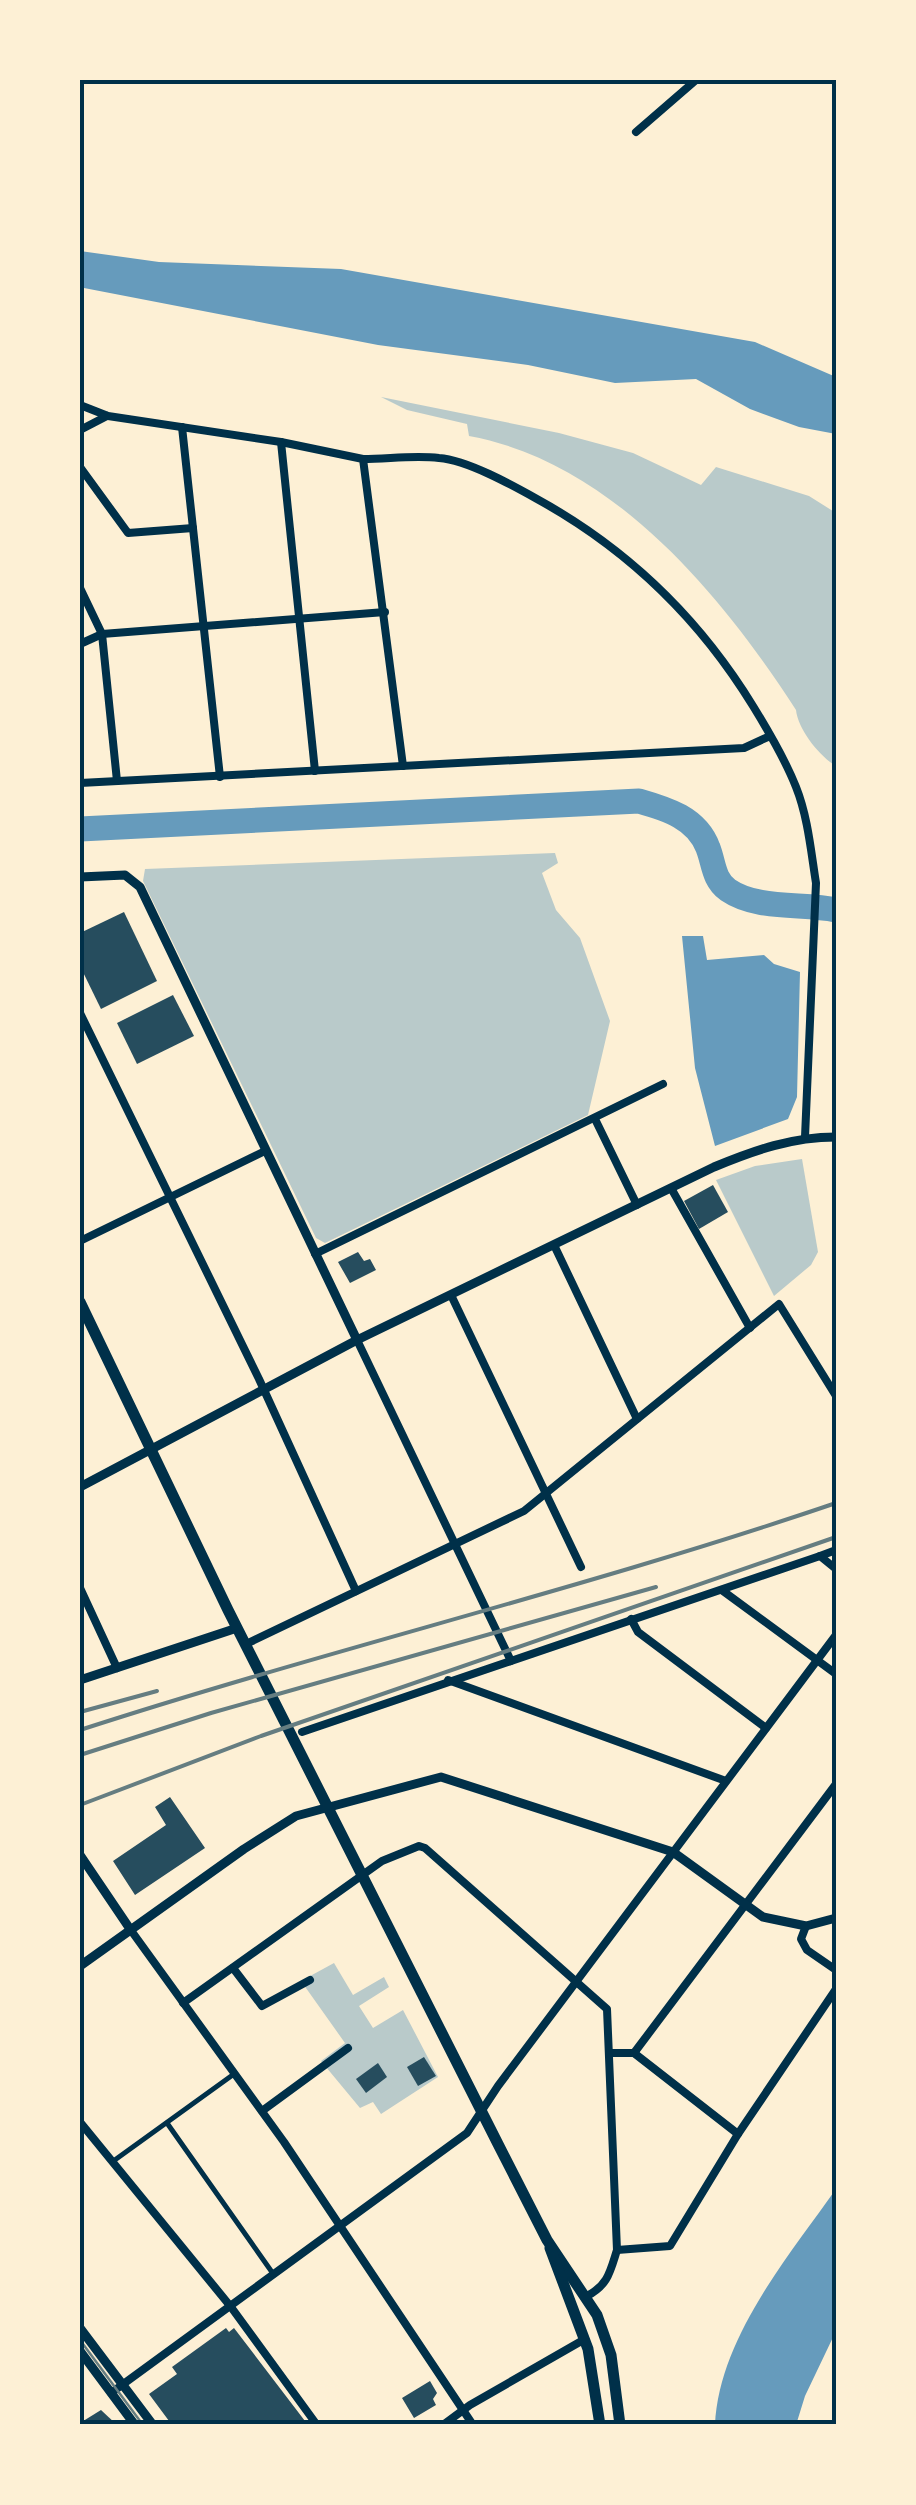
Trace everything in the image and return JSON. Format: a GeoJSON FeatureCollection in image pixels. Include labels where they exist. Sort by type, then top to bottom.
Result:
{"type":"FeatureCollection","features":[{"type":"Feature","properties":{"kind":"main road"},"geometry":{"type":"LineString","coordinates":[[80,1302],[328,1809],[547,2240],[587,2296],[611,2355],[620,2425]]}},
{"type":"Feature","properties":{"kind":"main road"},"geometry":{"type":"LineString","coordinates":[[547,2240],[585,2339],[600,2425]]}},
{"type":"Feature","properties":{"kind":"street"},"geometry":{"type":"LineString","coordinates":[[636,132],[696,80]]}},
{"type":"Feature","properties":{"kind":"street"},"geometry":{"type":"LineString","coordinates":[[80,405],[108,416],[281,442],[363,459],[442,458],[523,491],[602,538],[690,617],[725,661],[797,788],[816,884],[804,1137]]}},
{"type":"Feature","properties":{"kind":"street"},"geometry":{"type":"LineString","coordinates":[[80,430],[108,416]]}},
{"type":"Feature","properties":{"kind":"street"},"geometry":{"type":"LineString","coordinates":[[182,427],[220,777]]}},
{"type":"Feature","properties":{"kind":"street"},"geometry":{"type":"LineString","coordinates":[[281,442],[314,771]]}},
{"type":"Feature","properties":{"kind":"street"},"geometry":{"type":"LineString","coordinates":[[363,459],[403,766]]}},
{"type":"Feature","properties":{"kind":"street"},"geometry":{"type":"LineString","coordinates":[[80,467],[128,533],[193,528]]}},
{"type":"Feature","properties":{"kind":"street"},"geometry":{"type":"LineString","coordinates":[[80,588],[102,634],[117,781]]}},
{"type":"Feature","properties":{"kind":"street"},"geometry":{"type":"LineString","coordinates":[[80,644],[102,634],[385,612]]}},
{"type":"Feature","properties":{"kind":"street"},"geometry":{"type":"LineString","coordinates":[[80,783],[744,748],[770,736]]}},
{"type":"Feature","properties":{"kind":"street"},"geometry":{"type":"LineString","coordinates":[[80,877],[125,876],[140,887],[511,1661]]}},
{"type":"Feature","properties":{"kind":"street"},"geometry":{"type":"LineString","coordinates":[[80,1013],[264,1390],[356,1591]]}},
{"type":"Feature","properties":{"kind":"street"},"geometry":{"type":"LineString","coordinates":[[315,1254],[663,1084]]}},
{"type":"Feature","properties":{"kind":"street"},"geometry":{"type":"LineString","coordinates":[[595,1120],[636,1205]]}},
{"type":"Feature","properties":{"kind":"street"},"geometry":{"type":"LineString","coordinates":[[80,1487],[357,1340],[671,1188],[760,1148],[804,1137],[836,1137]]}},
{"type":"Feature","properties":{"kind":"street"},"geometry":{"type":"LineString","coordinates":[[80,1241],[265,1151]]}},
{"type":"Feature","properties":{"kind":"street"},"geometry":{"type":"LineString","coordinates":[[671,1188],[750,1328]]}},
{"type":"Feature","properties":{"kind":"street"},"geometry":{"type":"LineString","coordinates":[[554,1245],[637,1419]]}},
{"type":"Feature","properties":{"kind":"street"},"geometry":{"type":"LineString","coordinates":[[451,1294],[581,1567]]}},
{"type":"Feature","properties":{"kind":"street"},"geometry":{"type":"LineString","coordinates":[[246,1644],[524,1510],[779,1304],[836,1396]]}},
{"type":"Feature","properties":{"kind":"street"},"geometry":{"type":"LineString","coordinates":[[302,1732],[836,1550]]}},
{"type":"Feature","properties":{"kind":"street"},"geometry":{"type":"LineString","coordinates":[[820,1556],[836,1569]]}},
{"type":"Feature","properties":{"kind":"street"},"geometry":{"type":"LineString","coordinates":[[80,1588],[117,1668]]}},
{"type":"Feature","properties":{"kind":"street"},"geometry":{"type":"LineString","coordinates":[[723,1590],[836,1674]]}},
{"type":"Feature","properties":{"kind":"street"},"geometry":{"type":"LineString","coordinates":[[632,1619],[638,1632],[766,1728]]}},
{"type":"Feature","properties":{"kind":"street"},"geometry":{"type":"LineString","coordinates":[[80,1680],[238,1628]]}},
{"type":"Feature","properties":{"kind":"street"},"geometry":{"type":"LineString","coordinates":[[112,2394],[467,2133],[498,2086],[836,1634]]}},
{"type":"Feature","properties":{"kind":"street"},"geometry":{"type":"LineString","coordinates":[[448,1680],[726,1782]]}},
{"type":"Feature","properties":{"kind":"street"},"geometry":{"type":"LineString","coordinates":[[80,1966],[296,1816],[436,1778],[673,1852],[763,1917],[806,1926],[836,1918]]}},
{"type":"Feature","properties":{"kind":"street"},"geometry":{"type":"LineString","coordinates":[[634,2054],[836,1784]]}},
{"type":"Feature","properties":{"kind":"street"},"geometry":{"type":"LineString","coordinates":[[184,2003],[382,1861],[422,1846],[607,2010],[617,2250],[608,2279],[601,2289],[587,2296]]}},
{"type":"Feature","properties":{"kind":"street"},"geometry":{"type":"LineString","coordinates":[[80,1855],[342,2227],[473,2425]]}},
{"type":"Feature","properties":{"kind":"street"},"geometry":{"type":"LineString","coordinates":[[806,1926],[802,1938],[807,1950],[836,1970]]}},
{"type":"Feature","properties":{"kind":"street"},"geometry":{"type":"LineString","coordinates":[[233,1968],[262,2006],[310,1980]]}},
{"type":"Feature","properties":{"kind":"street"},"geometry":{"type":"LineString","coordinates":[[617,2250],[670,2246],[738,2134],[836,1989]]}},
{"type":"Feature","properties":{"kind":"street"},"geometry":{"type":"LineString","coordinates":[[262,2111],[348,2048]]}},
{"type":"Feature","properties":{"kind":"street"},"geometry":{"type":"LineString","coordinates":[[609,2054],[634,2054],[738,2134]]}},
{"type":"Feature","properties":{"kind":"street"},"geometry":{"type":"LineString","coordinates":[[112,2162],[234,2074]]}},
{"type":"Feature","properties":{"kind":"street"},"geometry":{"type":"LineString","coordinates":[[80,2122],[231,2307],[317,2425]]}},
{"type":"Feature","properties":{"kind":"street"},"geometry":{"type":"LineString","coordinates":[[167,2122],[274,2275]]}},
{"type":"Feature","properties":{"kind":"street"},"geometry":{"type":"LineString","coordinates":[[80,2328],[152,2425]]}},
{"type":"Feature","properties":{"kind":"street"},"geometry":{"type":"LineString","coordinates":[[443,2425],[585,2339]]}},
{"type":"Feature","properties":{"kind":"street"},"geometry":{"type":"LineString","coordinates":[[80,2352],[135,2425]]}},
{"type":"Feature","properties":{"kind":"shaded area"},"geometry":{"type":"Polygon","coordinates":[[[381,397],[559,433],[633,453],[701,485],[716,467],[809,496],[836,513],[836,766],[810,741],[796,710],[766,666],[697,579],[616,504],[570,473],[521,450],[469,436],[467,424],[407,410],[381,397]]]}},
{"type":"Feature","properties":{"kind":"shaded area"},"geometry":{"type":"Polygon","coordinates":[[[555,853],[558,863],[542,873],[556,910],[580,938],[610,1021],[588,1115],[325,1243],[316,1238],[143,881],[145,869],[555,853]]]}},
{"type":"Feature","properties":{"kind":"shaded area"},"geometry":{"type":"Polygon","coordinates":[[[802,1159],[818,1252],[811,1265],[774,1296],[716,1180],[755,1166],[802,1159]]]}},
{"type":"Feature","properties":{"kind":"shaded area"},"geometry":{"type":"Polygon","coordinates":[[[334,1963],[353,1995],[384,1977],[389,1987],[359,2006],[373,2028],[403,2010],[438,2077],[381,2114],[373,2102],[360,2108],[321,2061],[345,2043],[301,1981],[334,1963]]]}},
{"type":"Feature","properties":{"kind":"water"},"geometry":{"type":"Polygon","coordinates":[[[80,251],[159,262],[341,269],[755,342],[836,377],[836,434],[799,427],[750,409],[696,379],[615,383],[528,365],[378,345],[84,288],[80,286],[80,251]]]}},
{"type":"Feature","properties":{"kind":"water"},"geometry":{"type":"Polygon","coordinates":[[[682,936],[703,936],[707,960],[764,955],[774,964],[800,972],[797,1097],[788,1119],[715,1146],[695,1068],[682,936]]]}},
{"type":"Feature","properties":{"kind":"water"},"geometry":{"type":"Polygon","coordinates":[[[836,2189],[836,2331],[805,2396],[796,2425],[715,2425],[719,2393],[742,2330],[836,2189]]]}},
{"type":"Feature","properties":{"kind":"building"},"geometry":{"type":"Polygon","coordinates":[[[124,912],[157,981],[101,1009],[80,966],[80,933],[124,912]]]}},
{"type":"Feature","properties":{"kind":"building"},"geometry":{"type":"Polygon","coordinates":[[[173,995],[194,1036],[137,1064],[117,1023],[173,995]]]}},
{"type":"Feature","properties":{"kind":"building"},"geometry":{"type":"Polygon","coordinates":[[[713,1185],[728,1212],[699,1229],[684,1201],[713,1185]]]}},
{"type":"Feature","properties":{"kind":"building"},"geometry":{"type":"Polygon","coordinates":[[[358,1252],[364,1261],[370,1259],[376,1270],[350,1283],[338,1262],[358,1252]]]}},
{"type":"Feature","properties":{"kind":"building"},"geometry":{"type":"Polygon","coordinates":[[[170,1797],[205,1848],[135,1895],[113,1861],[166,1825],[155,1807],[170,1797]]]}},
{"type":"Feature","properties":{"kind":"building"},"geometry":{"type":"Polygon","coordinates":[[[424,2057],[436,2076],[418,2086],[407,2067],[424,2057]]]}},
{"type":"Feature","properties":{"kind":"building"},"geometry":{"type":"Polygon","coordinates":[[[378,2063],[387,2077],[366,2093],[356,2079],[378,2063]]]}},
{"type":"Feature","properties":{"kind":"building"},"geometry":{"type":"Polygon","coordinates":[[[226,2328],[229,2332],[234,2328],[308,2425],[172,2425],[149,2394],[177,2374],[172,2367],[226,2328]]]}},
{"type":"Feature","properties":{"kind":"building"},"geometry":{"type":"Polygon","coordinates":[[[430,2381],[437,2393],[433,2399],[436,2405],[414,2418],[402,2398],[430,2381]]]}},
{"type":"Feature","properties":{"kind":"building"},"geometry":{"type":"Polygon","coordinates":[[[101,2410],[117,2425],[80,2425],[80,2423],[101,2410]]]}},
{"type":"Feature","properties":{"kind":"waterway"},"geometry":{"type":"LineString","coordinates":[[80,829],[639,801],[670,811],[697,829],[717,876],[728,890],[752,901],[836,910]]}},
{"type":"Feature","properties":{"kind":"tram line"},"geometry":{"type":"LineString","coordinates":[[80,2340],[143,2425]]}},
{"type":"Feature","properties":{"kind":"railway"},"geometry":{"type":"LineString","coordinates":[[80,1730],[648,1563],[836,1503]]}},
{"type":"Feature","properties":{"kind":"railway"},"geometry":{"type":"LineString","coordinates":[[80,1805],[261,1736],[836,1537]]}},
{"type":"Feature","properties":{"kind":"railway"},"geometry":{"type":"LineString","coordinates":[[80,1755],[211,1713],[656,1587]]}},
{"type":"Feature","properties":{"kind":"railway"},"geometry":{"type":"LineString","coordinates":[[80,1712],[157,1691]]}}]}
